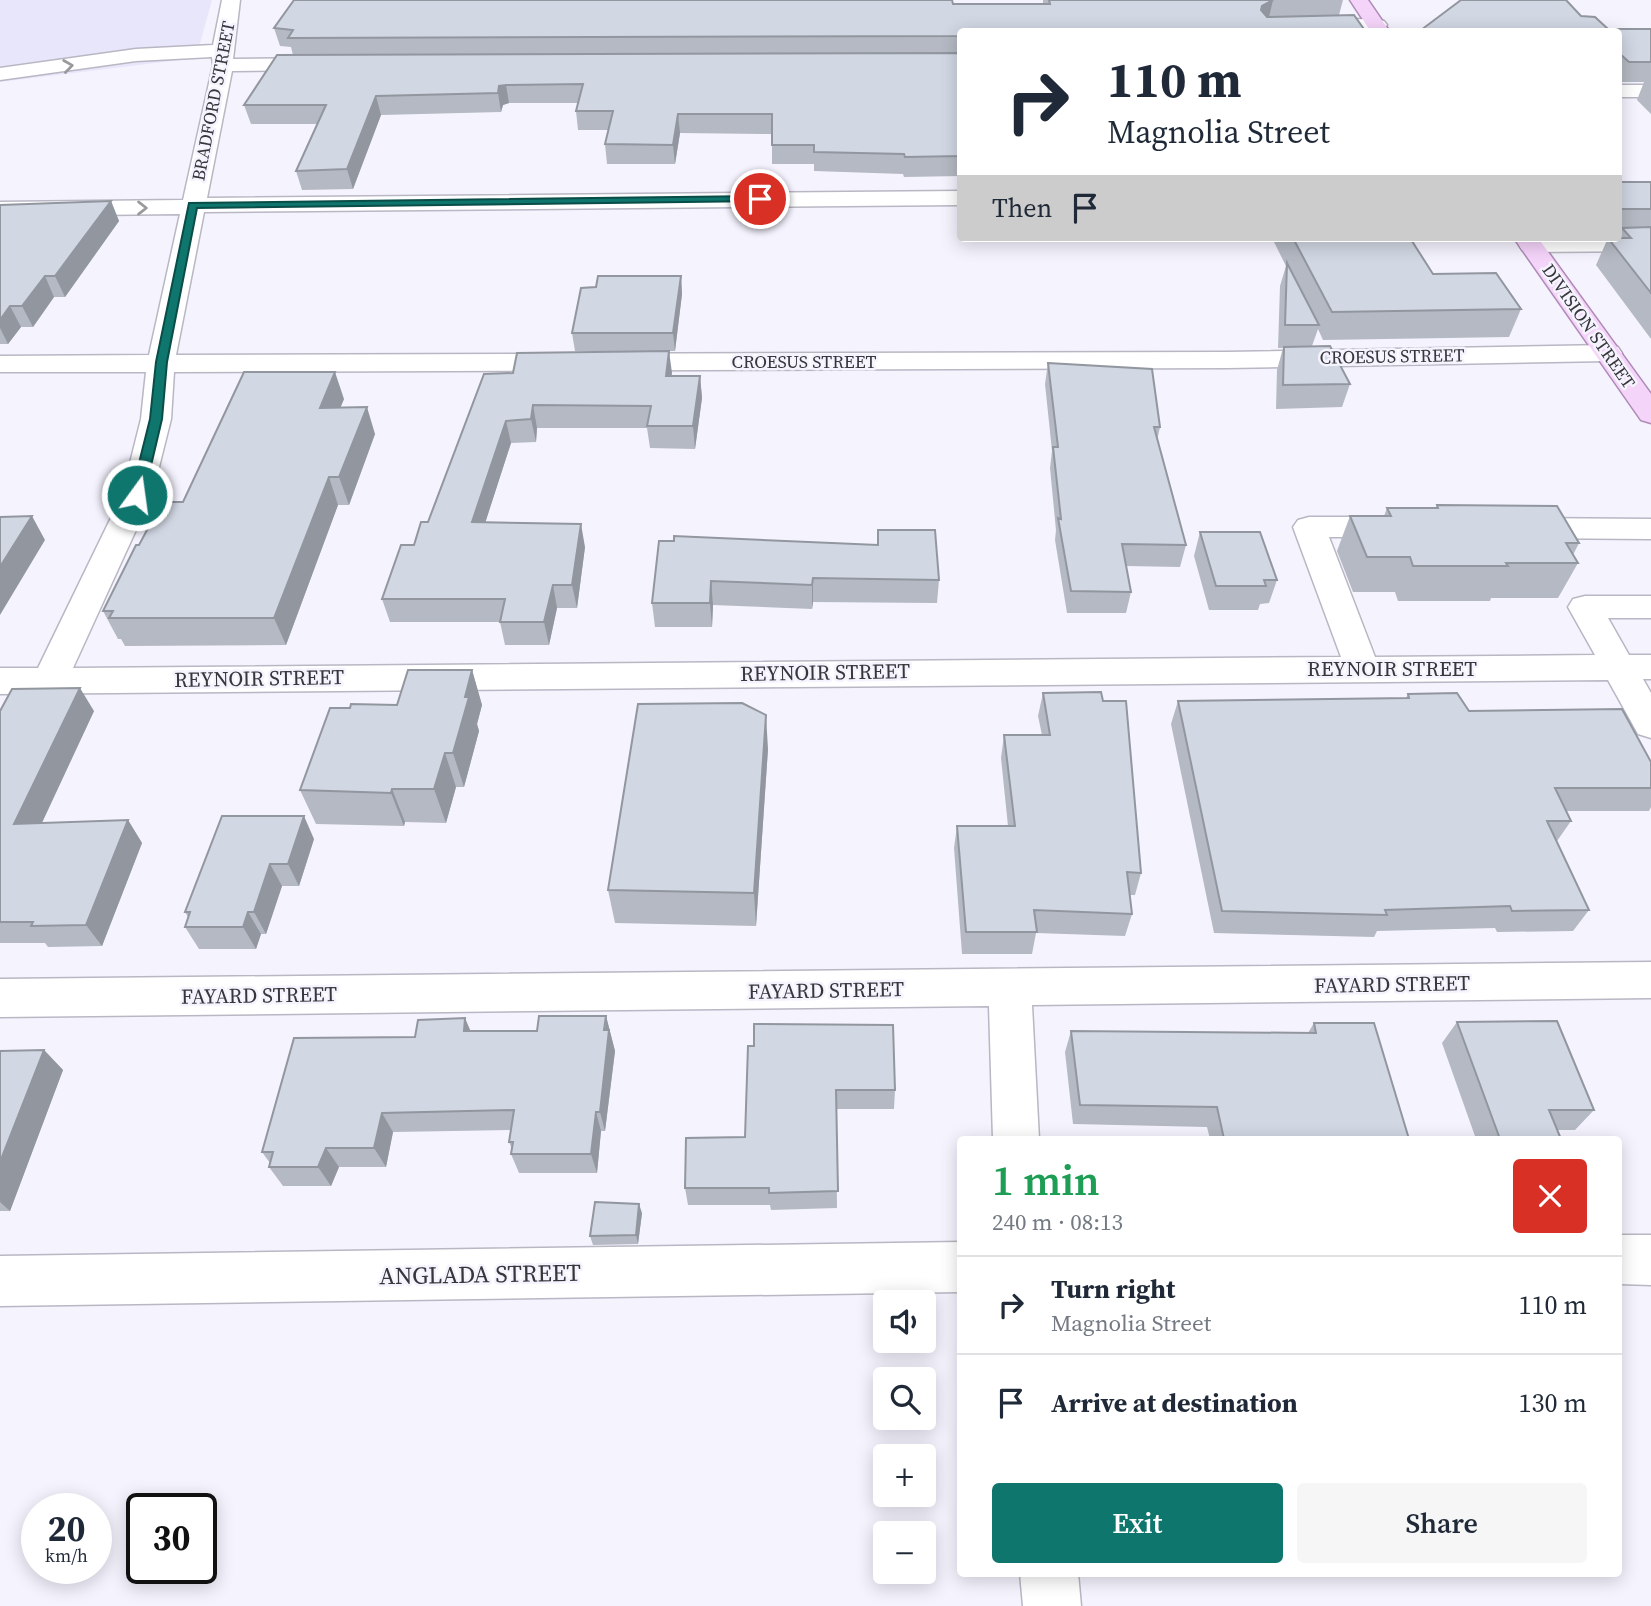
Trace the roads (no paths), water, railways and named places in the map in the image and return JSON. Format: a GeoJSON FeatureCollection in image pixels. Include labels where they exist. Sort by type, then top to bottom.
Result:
{"type":"FeatureCollection","features":[{"type":"Feature","properties":{"kind":"main road"},"geometry":{"type":"LineString","coordinates":[[1359,0],[1379,28]]}},
{"type":"Feature","properties":{"kind":"main road","name":"DIVISION STREET"},"geometry":{"type":"LineString","coordinates":[[1530,242],[1651,414]]}},
{"type":"Feature","properties":{"kind":"street","name":"BRADFORD STREET"},"geometry":{"type":"LineString","coordinates":[[50,680],[137,495],[156,419],[162,362],[231,0]]}},
{"type":"Feature","properties":{"kind":"street"},"geometry":{"type":"LineString","coordinates":[[1270,28],[1269,26],[1379,28]]}},
{"type":"Feature","properties":{"kind":"street"},"geometry":{"type":"LineString","coordinates":[[0,74],[136,55],[348,64]]}},
{"type":"Feature","properties":{"kind":"street"},"geometry":{"type":"LineString","coordinates":[[1622,91],[1651,91]]}},
{"type":"Feature","properties":{"kind":"street"},"geometry":{"type":"LineString","coordinates":[[0,209],[957,198]]}},
{"type":"Feature","properties":{"kind":"street"},"geometry":{"type":"LineString","coordinates":[[1570,242],[1651,244]]}},
{"type":"Feature","properties":{"kind":"street","name":"CROESUS STREET"},"geometry":{"type":"LineString","coordinates":[[0,364],[1227,360],[1608,353]]}},
{"type":"Feature","properties":{"kind":"street"},"geometry":{"type":"LineString","coordinates":[[1362,668],[1308,527],[1432,528]]}},
{"type":"Feature","properties":{"kind":"street"},"geometry":{"type":"LineString","coordinates":[[1487,528],[1651,529]]}},
{"type":"Feature","properties":{"kind":"street"},"geometry":{"type":"LineString","coordinates":[[1651,607],[1585,607],[1635,667],[1651,725]]}},
{"type":"Feature","properties":{"kind":"street","name":"REYNOIR STREET"},"geometry":{"type":"LineString","coordinates":[[0,681],[1635,667]]}},
{"type":"Feature","properties":{"kind":"street","name":"FAYARD STREET"},"geometry":{"type":"LineString","coordinates":[[0,998],[1651,980]]}},
{"type":"Feature","properties":{"kind":"street"},"geometry":{"type":"LineString","coordinates":[[1010,988],[1016,1136]]}},
{"type":"Feature","properties":{"kind":"street"},"geometry":{"type":"LineString","coordinates":[[1622,1260],[1651,1260]]}},
{"type":"Feature","properties":{"kind":"street","name":"ANGLADA STREET"},"geometry":{"type":"LineString","coordinates":[[0,1281],[957,1267]]}},
{"type":"Feature","properties":{"kind":"street"},"geometry":{"type":"LineString","coordinates":[[1049,1577],[1052,1606]]}}]}
